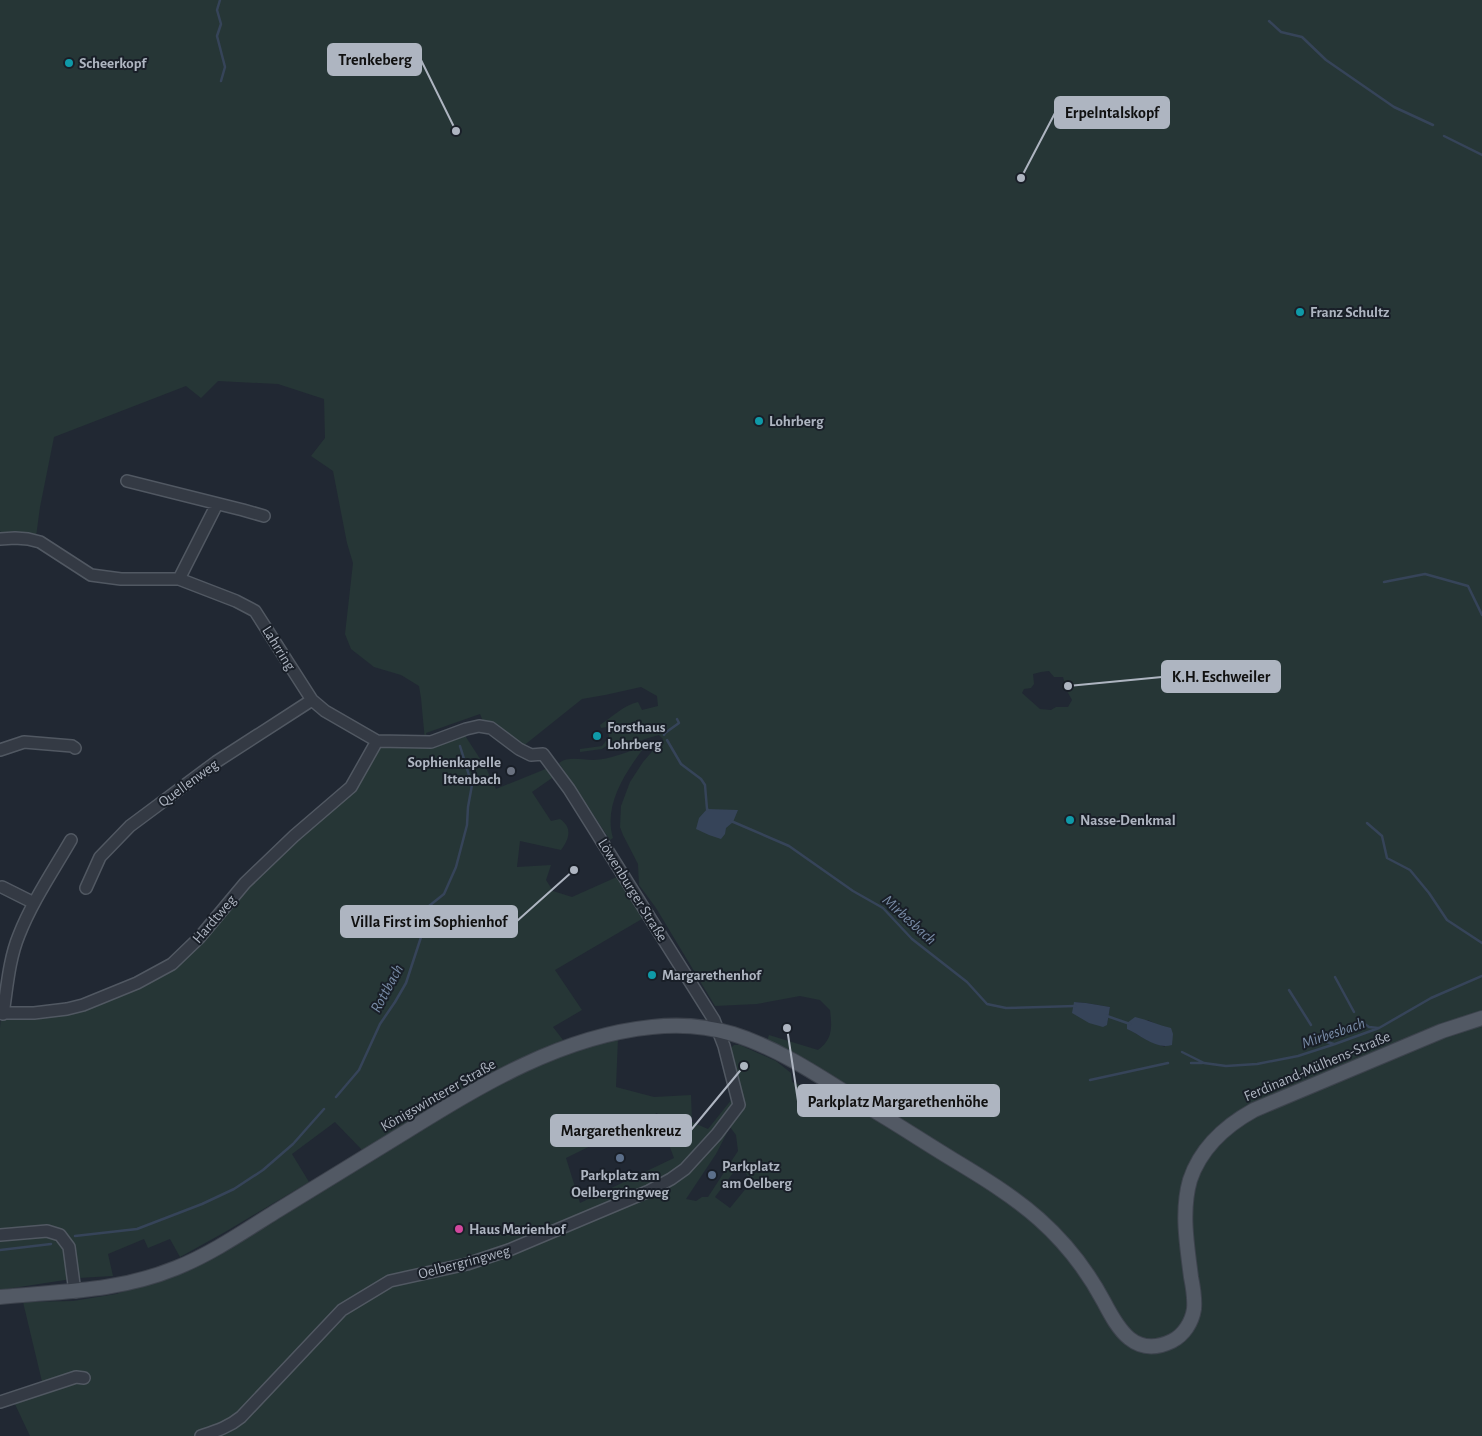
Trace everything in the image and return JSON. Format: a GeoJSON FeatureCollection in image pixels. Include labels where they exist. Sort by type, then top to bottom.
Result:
{"type":"FeatureCollection","features":[{"type":"Feature","properties":{"kind":"main road","name":"Ferdinand-Mülhens-Straße"},"geometry":{"type":"LineString","coordinates":[[897,1124],[977,1174],[1038,1218],[1067,1247],[1084,1269],[1120,1330],[1138,1344],[1160,1345],[1180,1336],[1192,1318],[1194,1302],[1186,1236],[1186,1203],[1188,1187],[1194,1168],[1213,1139],[1234,1122],[1254,1110],[1442,1031],[1482,1018]]}},
{"type":"Feature","properties":{"kind":"main road","name":"Königswinterer Straße"},"geometry":{"type":"LineString","coordinates":[[0,1297],[76,1292],[118,1286],[174,1270],[200,1258],[508,1072],[557,1050],[600,1037],[652,1027],[694,1026],[719,1030],[756,1042],[778,1053],[897,1124]]}},
{"type":"Feature","properties":{"kind":"street"},"geometry":{"type":"LineString","coordinates":[[128,481],[264,516]]}},
{"type":"Feature","properties":{"kind":"street"},"geometry":{"type":"LineString","coordinates":[[179,579],[217,504]]}},
{"type":"Feature","properties":{"kind":"street","name":"Lahrring"},"geometry":{"type":"LineString","coordinates":[[0,539],[28,539],[40,542],[91,575],[122,579],[179,579],[236,601],[255,611],[312,700],[325,711],[377,742]]}},
{"type":"Feature","properties":{"kind":"street","name":"Quellenweg"},"geometry":{"type":"LineString","coordinates":[[86,888],[100,857],[130,826],[216,762],[312,700]]}},
{"type":"Feature","properties":{"kind":"street","name":"Löwenburger Straße"},"geometry":{"type":"LineString","coordinates":[[377,742],[431,742],[479,726],[491,728],[519,749],[531,755],[543,754],[569,789],[709,1011],[719,1030],[739,1105]]}},
{"type":"Feature","properties":{"kind":"street"},"geometry":{"type":"LineString","coordinates":[[0,750],[24,742],[72,746],[75,748]]}},
{"type":"Feature","properties":{"kind":"street","name":"Hardtweg"},"geometry":{"type":"LineString","coordinates":[[2,1013],[34,1013],[83,1005],[136,983],[172,964],[199,938],[245,883],[294,836],[351,787],[377,742]]}},
{"type":"Feature","properties":{"kind":"street"},"geometry":{"type":"LineString","coordinates":[[2,1013],[19,935],[34,903],[71,840]]}},
{"type":"Feature","properties":{"kind":"street"},"geometry":{"type":"LineString","coordinates":[[2,887],[34,903]]}},
{"type":"Feature","properties":{"kind":"street","name":"Oelbergringweg"},"geometry":{"type":"LineString","coordinates":[[201,1436],[230,1426],[242,1417],[342,1310],[390,1281],[467,1264],[510,1250],[649,1191],[685,1169],[717,1134],[739,1105]]}},
{"type":"Feature","properties":{"kind":"street"},"geometry":{"type":"LineString","coordinates":[[0,1235],[47,1231],[60,1235],[69,1246],[76,1292]]}},
{"type":"Feature","properties":{"kind":"street"},"geometry":{"type":"LineString","coordinates":[[0,1402],[76,1376],[84,1378]]}},
{"type":"Feature","properties":{"kind":"shaded area"},"geometry":{"type":"Polygon","coordinates":[[[0,0],[1482,0],[1482,1013],[1239,1111],[1214,1129],[1195,1153],[1184,1180],[1188,1312],[1177,1328],[1163,1338],[1147,1339],[1129,1330],[1065,1237],[801,1057],[767,1041],[769,1035],[818,1050],[829,1037],[831,1027],[830,1010],[820,1000],[800,996],[757,1004],[715,1006],[656,908],[639,885],[638,864],[620,827],[621,806],[630,782],[643,762],[663,739],[659,735],[618,750],[612,742],[602,749],[580,752],[580,749],[602,746],[609,737],[607,727],[601,728],[600,725],[628,706],[638,702],[642,710],[658,706],[657,696],[641,687],[582,699],[522,747],[483,721],[480,714],[426,733],[428,740],[425,741],[419,686],[401,675],[374,667],[351,649],[345,634],[353,563],[347,543],[333,471],[311,456],[325,438],[324,399],[278,384],[218,381],[201,398],[186,386],[54,437],[36,537],[4,535],[0,531],[0,0]],[[1049,671],[1033,674],[1034,684],[1031,688],[1024,689],[1022,693],[1040,709],[1051,710],[1056,707],[1068,707],[1072,700],[1063,677],[1054,677],[1049,671]],[[1074,1002],[1107,1024],[1110,1007],[1074,1002]],[[1148,1020],[1128,1029],[1147,1040],[1165,1047],[1158,1025],[1148,1020]]]}},
{"type":"Feature","properties":{"kind":"shaded area"},"geometry":{"type":"Polygon","coordinates":[[[464,734],[486,768],[496,789],[548,768],[552,778],[532,792],[551,821],[560,819],[564,822],[568,830],[568,838],[561,850],[520,841],[517,867],[551,865],[546,880],[553,891],[572,897],[619,876],[647,916],[555,970],[582,1010],[553,1027],[563,1040],[505,1066],[363,1151],[335,1122],[292,1154],[309,1182],[180,1257],[170,1239],[148,1248],[144,1239],[108,1254],[113,1276],[78,1278],[0,1290],[1,1018],[70,1010],[138,982],[198,937],[349,787],[375,742],[464,734]]]}},
{"type":"Feature","properties":{"kind":"shaded area"},"geometry":{"type":"Polygon","coordinates":[[[646,745],[618,789],[611,813],[613,838],[610,840],[559,763],[571,759],[593,760],[606,758],[646,745]]]}},
{"type":"Feature","properties":{"kind":"shaded area"},"geometry":{"type":"Polygon","coordinates":[[[1482,1024],[1482,1436],[30,1436],[13,1400],[44,1390],[23,1302],[73,1301],[116,1294],[165,1278],[509,1075],[566,1048],[618,1038],[616,1087],[654,1097],[691,1095],[692,1122],[708,1129],[732,1099],[743,1098],[731,1053],[731,1048],[734,1045],[740,1045],[776,1061],[791,1073],[792,1082],[814,1091],[825,1084],[1021,1210],[1051,1237],[1088,1286],[1115,1334],[1121,1340],[1145,1352],[1192,1331],[1192,1198],[1199,1171],[1218,1144],[1247,1119],[1434,1040],[1482,1024]],[[657,1113],[566,1158],[580,1203],[674,1158],[657,1113]],[[730,1127],[716,1154],[686,1199],[696,1201],[702,1197],[708,1197],[738,1151],[736,1135],[730,1127]],[[739,1165],[715,1197],[730,1208],[752,1181],[739,1165]]]}},
{"type":"Feature","properties":{"kind":"water"},"geometry":{"type":"Polygon","coordinates":[[[707,809],[738,810],[733,822],[726,828],[725,834],[721,839],[696,829],[699,818],[707,809]]]}},
{"type":"Feature","properties":{"kind":"water"},"geometry":{"type":"Polygon","coordinates":[[[1074,1002],[1110,1007],[1107,1025],[1103,1027],[1089,1023],[1072,1013],[1074,1002]]]}},
{"type":"Feature","properties":{"kind":"water"},"geometry":{"type":"Polygon","coordinates":[[[1135,1017],[1171,1028],[1173,1034],[1172,1045],[1154,1044],[1127,1029],[1127,1023],[1135,1017]]]}},
{"type":"Feature","properties":{"kind":"waterway"},"geometry":{"type":"LineString","coordinates":[[220,0],[217,10],[221,24],[217,36],[225,67],[221,81]]}},
{"type":"Feature","properties":{"kind":"waterway"},"geometry":{"type":"LineString","coordinates":[[1269,21],[1281,32],[1302,37],[1326,60],[1394,107],[1433,125]]}},
{"type":"Feature","properties":{"kind":"waterway"},"geometry":{"type":"LineString","coordinates":[[1444,136],[1482,155]]}},
{"type":"Feature","properties":{"kind":"waterway"},"geometry":{"type":"LineString","coordinates":[[1384,582],[1425,574],[1468,586],[1482,615]]}},
{"type":"Feature","properties":{"kind":"waterway","name":"Mirbesbach"},"geometry":{"type":"LineString","coordinates":[[664,735],[679,723],[677,719]]}},
{"type":"Feature","properties":{"kind":"waterway","name":"Mirbesbach"},"geometry":{"type":"LineString","coordinates":[[667,740],[681,764],[701,779],[705,785],[708,810]]}},
{"type":"Feature","properties":{"kind":"waterway","name":"Rottbach"},"geometry":{"type":"LineString","coordinates":[[336,1097],[359,1070],[380,1024],[406,983],[425,925],[424,910],[444,894],[456,867],[467,825],[472,785],[460,746]]}},
{"type":"Feature","properties":{"kind":"waterway","name":"Mirbesbach"},"geometry":{"type":"LineString","coordinates":[[731,821],[789,846],[853,891],[883,908],[912,939],[967,982],[987,1004],[1006,1008],[1075,1006]]}},
{"type":"Feature","properties":{"kind":"waterway"},"geometry":{"type":"LineString","coordinates":[[1367,823],[1382,836],[1387,858],[1410,870],[1429,893],[1447,920],[1482,943]]}},
{"type":"Feature","properties":{"kind":"waterway","name":"Mirbesbach"},"geometry":{"type":"LineString","coordinates":[[1182,1052],[1204,1063],[1226,1066],[1257,1064],[1298,1056],[1379,1028],[1431,998],[1482,976]]}},
{"type":"Feature","properties":{"kind":"waterway"},"geometry":{"type":"LineString","coordinates":[[1335,977],[1354,1012]]}},
{"type":"Feature","properties":{"kind":"waterway"},"geometry":{"type":"LineString","coordinates":[[1289,990],[1311,1025]]}},
{"type":"Feature","properties":{"kind":"waterway","name":"Mirbesbach"},"geometry":{"type":"LineString","coordinates":[[1107,1016],[1130,1024]]}},
{"type":"Feature","properties":{"kind":"waterway"},"geometry":{"type":"LineString","coordinates":[[1359,1020],[1369,1027],[1378,1028]]}},
{"type":"Feature","properties":{"kind":"waterway"},"geometry":{"type":"LineString","coordinates":[[1314,1033],[1323,1041],[1334,1044]]}},
{"type":"Feature","properties":{"kind":"waterway"},"geometry":{"type":"LineString","coordinates":[[1090,1080],[1168,1063]]}},
{"type":"Feature","properties":{"kind":"waterway","name":"Mirbesbach"},"geometry":{"type":"LineString","coordinates":[[1191,1063],[1202,1063]]}},
{"type":"Feature","properties":{"kind":"waterway","name":"Rottbach"},"geometry":{"type":"LineString","coordinates":[[75,1236],[137,1229],[202,1204],[234,1189],[263,1170],[293,1144],[324,1109]]}},
{"type":"Feature","properties":{"kind":"waterway","name":"Rottbach"},"geometry":{"type":"LineString","coordinates":[[0,1250],[51,1244]]}},
{"type":"Feature","properties":{"kind":"place","name":"Scheerkopf"},"geometry":{"type":"Point","coordinates":[69,63]}},
{"type":"Feature","properties":{"kind":"place","name":"Trenkeberg"},"geometry":{"type":"Point","coordinates":[456,131]}},
{"type":"Feature","properties":{"kind":"place","name":"Erpelntalskopf"},"geometry":{"type":"Point","coordinates":[1021,178]}},
{"type":"Feature","properties":{"kind":"place","name":"Franz Schultz"},"geometry":{"type":"Point","coordinates":[1300,312]}},
{"type":"Feature","properties":{"kind":"place","name":"Lohrberg"},"geometry":{"type":"Point","coordinates":[759,421]}},
{"type":"Feature","properties":{"kind":"place","name":"K.H. Eschweiler"},"geometry":{"type":"Point","coordinates":[1068,686]}},
{"type":"Feature","properties":{"kind":"place","name":"Forsthaus Lohrberg"},"geometry":{"type":"Point","coordinates":[597,736]}},
{"type":"Feature","properties":{"kind":"place","name":"Sophienkapelle Ittenbach"},"geometry":{"type":"Point","coordinates":[511,771]}},
{"type":"Feature","properties":{"kind":"place","name":"Nasse-Denkmal"},"geometry":{"type":"Point","coordinates":[1070,820]}},
{"type":"Feature","properties":{"kind":"place","name":"Villa First im Sophienhof"},"geometry":{"type":"Point","coordinates":[574,870]}},
{"type":"Feature","properties":{"kind":"place","name":"Margarethenhof"},"geometry":{"type":"Point","coordinates":[652,975]}},
{"type":"Feature","properties":{"kind":"place","name":"Parkplatz Margarethenhöhe"},"geometry":{"type":"Point","coordinates":[787,1028]}},
{"type":"Feature","properties":{"kind":"place","name":"Margarethenkreuz"},"geometry":{"type":"Point","coordinates":[744,1066]}},
{"type":"Feature","properties":{"kind":"place","name":"Parkplatz am Oelbergringweg"},"geometry":{"type":"Point","coordinates":[620,1158]}},
{"type":"Feature","properties":{"kind":"place","name":"Parkplatz am Oelberg"},"geometry":{"type":"Point","coordinates":[712,1175]}},
{"type":"Feature","properties":{"kind":"place","name":"Haus Marienhof"},"geometry":{"type":"Point","coordinates":[459,1229]}}]}
